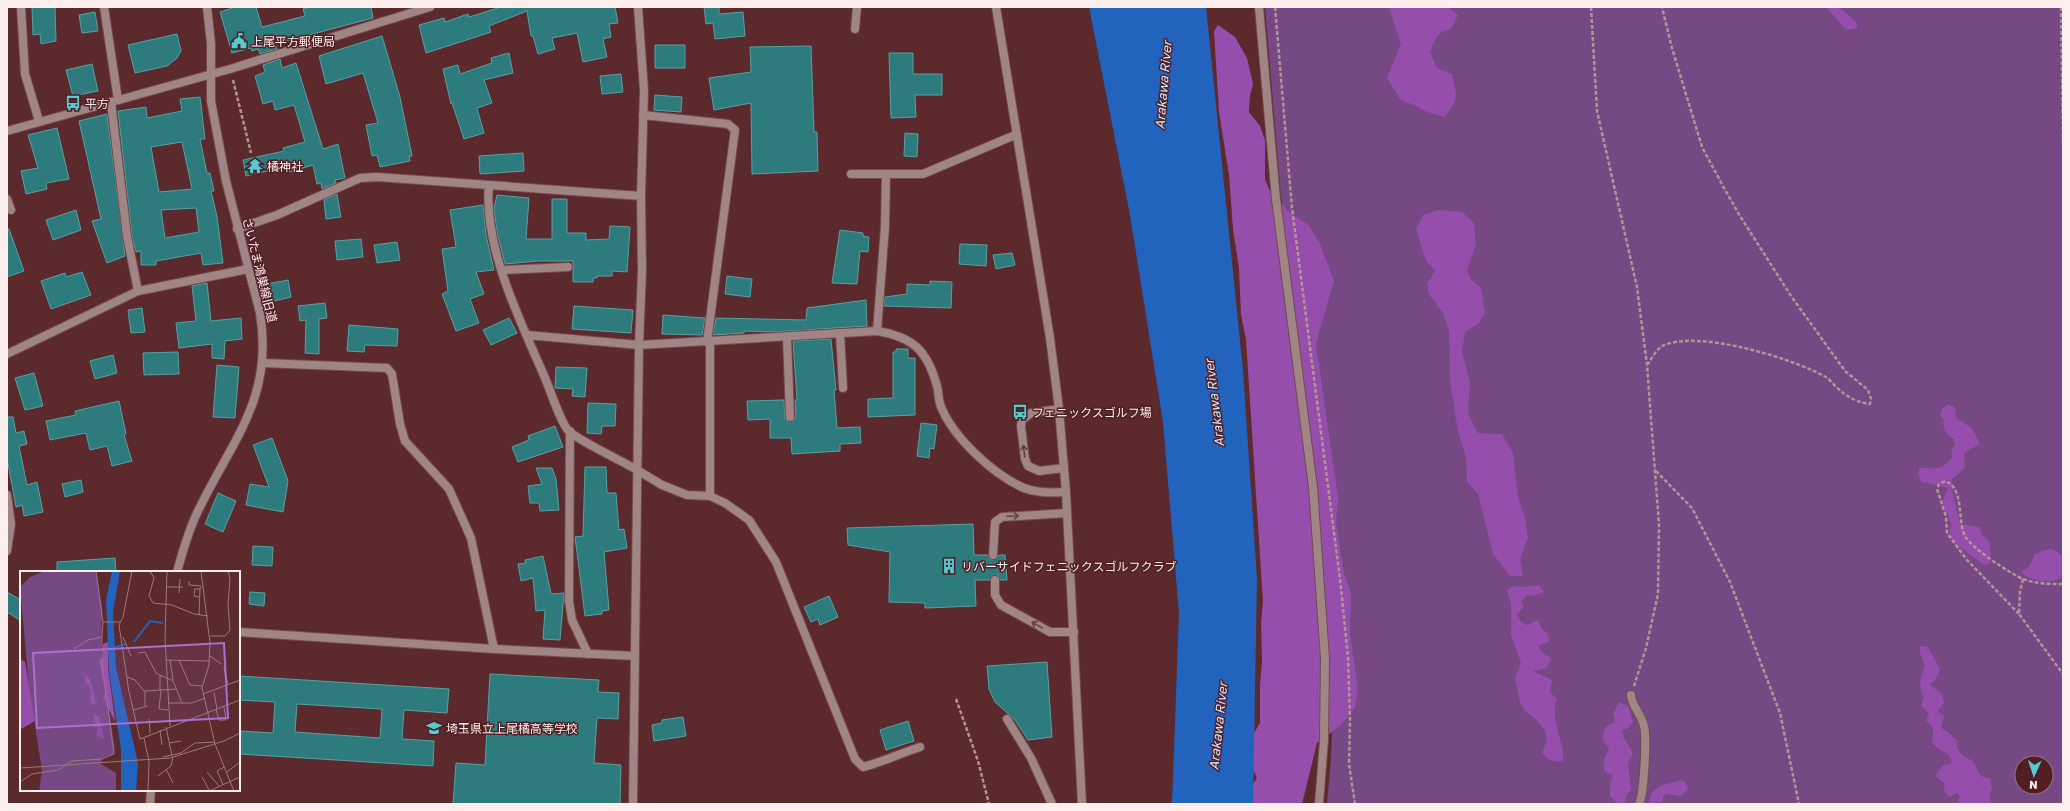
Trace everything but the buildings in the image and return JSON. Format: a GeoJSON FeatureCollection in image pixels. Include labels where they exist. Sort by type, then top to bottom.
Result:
{"type":"FeatureCollection","features":[{"type":"Feature","properties":{"kind":"street"},"geometry":{"type":"LineString","coordinates":[[21,7],[25,74],[38,121]]}},
{"type":"Feature","properties":{"kind":"street"},"geometry":{"type":"LineString","coordinates":[[104,7],[126,236],[138,291]]}},
{"type":"Feature","properties":{"kind":"street","name":"さいたま鴻巣線旧道"},"geometry":{"type":"LineString","coordinates":[[177,571],[186,540],[198,512],[243,428],[260,382],[263,363],[264,335],[260,313],[237,229],[226,181],[211,101],[211,44],[207,7]]}},
{"type":"Feature","properties":{"kind":"street"},"geometry":{"type":"LineString","coordinates":[[7,131],[38,121],[210,75],[430,7]]}},
{"type":"Feature","properties":{"kind":"street"},"geometry":{"type":"LineString","coordinates":[[633,804],[639,345],[642,270],[641,196],[644,90],[638,7]]}},
{"type":"Feature","properties":{"kind":"street"},"geometry":{"type":"LineString","coordinates":[[855,29],[857,7]]}},
{"type":"Feature","properties":{"kind":"street"},"geometry":{"type":"LineString","coordinates":[[996,7],[1015,135],[1050,338],[1058,409],[1066,492],[1082,804]]}},
{"type":"Feature","properties":{"kind":"street"},"geometry":{"type":"LineString","coordinates":[[1259,7],[1276,199],[1313,487],[1325,659],[1324,740],[1319,804]]}},
{"type":"Feature","properties":{"kind":"street"},"geometry":{"type":"LineString","coordinates":[[643,115],[728,124],[735,130],[709,342],[710,496]]}},
{"type":"Feature","properties":{"kind":"street"},"geometry":{"type":"LineString","coordinates":[[851,174],[923,174],[1015,135]]}},
{"type":"Feature","properties":{"kind":"street"},"geometry":{"type":"LineString","coordinates":[[877,331],[885,227],[886,175]]}},
{"type":"Feature","properties":{"kind":"street"},"geometry":{"type":"LineString","coordinates":[[237,229],[277,215],[360,178],[400,178],[489,185],[534,186],[641,196]]}},
{"type":"Feature","properties":{"kind":"street"},"geometry":{"type":"LineString","coordinates":[[489,185],[487,201],[493,241],[502,270],[527,335],[566,428],[662,485],[687,494],[710,496],[725,503],[749,520],[776,562],[855,759],[863,767],[881,763],[905,752],[920,748]]}},
{"type":"Feature","properties":{"kind":"street"},"geometry":{"type":"LineString","coordinates":[[7,199],[11,210]]}},
{"type":"Feature","properties":{"kind":"street"},"geometry":{"type":"LineString","coordinates":[[502,270],[568,267]]}},
{"type":"Feature","properties":{"kind":"street"},"geometry":{"type":"LineString","coordinates":[[7,354],[138,291],[248,269]]}},
{"type":"Feature","properties":{"kind":"street"},"geometry":{"type":"LineString","coordinates":[[527,335],[639,345],[877,331],[906,339],[920,348],[929,365],[937,386],[941,408],[950,425],[982,460],[1024,488],[1046,493],[1066,492]]}},
{"type":"Feature","properties":{"kind":"street"},"geometry":{"type":"LineString","coordinates":[[840,334],[844,388]]}},
{"type":"Feature","properties":{"kind":"street"},"geometry":{"type":"LineString","coordinates":[[787,337],[790,417]]}},
{"type":"Feature","properties":{"kind":"street"},"geometry":{"type":"LineString","coordinates":[[263,363],[387,368],[392,374],[400,424],[405,441],[449,489],[471,538],[494,649]]}},
{"type":"Feature","properties":{"kind":"street"},"geometry":{"type":"LineString","coordinates":[[1058,409],[1031,413],[1022,420],[1021,426],[1025,459],[1028,466],[1039,471],[1064,468]]}},
{"type":"Feature","properties":{"kind":"street"},"geometry":{"type":"LineString","coordinates":[[570,431],[569,601],[572,620],[588,654]]}},
{"type":"Feature","properties":{"kind":"street"},"geometry":{"type":"LineString","coordinates":[[7,495],[11,524],[7,550]]}},
{"type":"Feature","properties":{"kind":"street"},"geometry":{"type":"LineString","coordinates":[[993,555],[995,522],[1002,517],[1067,513]]}},
{"type":"Feature","properties":{"kind":"street"},"geometry":{"type":"LineString","coordinates":[[995,580],[995,595],[1000,605],[1050,632],[1074,632]]}},
{"type":"Feature","properties":{"kind":"street"},"geometry":{"type":"LineString","coordinates":[[240,632],[494,649],[634,656]]}},
{"type":"Feature","properties":{"kind":"street"},"geometry":{"type":"LineString","coordinates":[[1631,695],[1632,702],[1644,726],[1644,780],[1642,798],[1639,804]]}},
{"type":"Feature","properties":{"kind":"street"},"geometry":{"type":"LineString","coordinates":[[1007,719],[1031,758],[1052,804]]}},
{"type":"Feature","properties":{"kind":"street"},"geometry":{"type":"LineString","coordinates":[[150,804],[151,791]]}},
{"type":"Feature","properties":{"kind":"path"},"geometry":{"type":"LineString","coordinates":[[1275,7],[1292,208],[1340,579],[1348,657],[1350,718],[1349,764],[1355,804]]}},
{"type":"Feature","properties":{"kind":"path"},"geometry":{"type":"LineString","coordinates":[[1591,7],[1597,111],[1637,287],[1647,365],[1660,525],[1658,594],[1646,648],[1631,695]]}},
{"type":"Feature","properties":{"kind":"path"},"geometry":{"type":"LineString","coordinates":[[1647,365],[1661,347],[1676,342],[1733,345],[1798,364],[1826,377],[1843,394],[1858,402],[1870,404],[1872,400],[1868,390],[1845,371],[1791,296],[1740,216],[1702,147],[1672,48],[1662,7]]}},
{"type":"Feature","properties":{"kind":"path"},"geometry":{"type":"LineString","coordinates":[[2061,7],[2063,144]]}},
{"type":"Feature","properties":{"kind":"path"},"geometry":{"type":"LineString","coordinates":[[230,69],[251,153]]}},
{"type":"Feature","properties":{"kind":"path"},"geometry":{"type":"LineString","coordinates":[[1656,471],[1692,508],[1730,582],[1780,713],[1798,804]]}},
{"type":"Feature","properties":{"kind":"path"},"geometry":{"type":"LineString","coordinates":[[2063,584],[2041,583],[2023,579],[1973,546],[1964,535],[1957,493],[1950,483],[1945,481],[1939,484],[1937,489],[1946,517],[1948,533],[1966,560],[2019,614],[2063,674]]}},
{"type":"Feature","properties":{"kind":"path"},"geometry":{"type":"LineString","coordinates":[[2019,614],[2020,592],[2023,579]]}},
{"type":"Feature","properties":{"kind":"path"},"geometry":{"type":"LineString","coordinates":[[956,699],[978,760],[989,804]]}},
{"type":"Feature","properties":{"kind":"shaded area"},"geometry":{"type":"Polygon","coordinates":[[[1265,7],[2063,7],[2063,804],[1327,804],[1331,757],[1334,683],[1308,387],[1281,197],[1265,7]]]}},
{"type":"Feature","properties":{"kind":"shaded area"},"geometry":{"type":"Polygon","coordinates":[[[1389,7],[1448,7],[1458,15],[1451,29],[1439,34],[1430,52],[1437,68],[1452,74],[1455,87],[1455,101],[1444,117],[1430,113],[1400,99],[1387,78],[1401,45],[1389,7]]]}},
{"type":"Feature","properties":{"kind":"shaded area"},"geometry":{"type":"Polygon","coordinates":[[[1826,7],[1839,7],[1856,22],[1858,28],[1846,30],[1826,7]]]}},
{"type":"Feature","properties":{"kind":"shaded area"},"geometry":{"type":"Polygon","coordinates":[[[1218,25],[1235,37],[1247,58],[1253,84],[1250,96],[1249,112],[1260,126],[1265,140],[1265,179],[1269,189],[1290,213],[1309,225],[1320,244],[1334,281],[1316,344],[1338,498],[1336,523],[1344,573],[1351,594],[1350,634],[1358,688],[1355,708],[1340,726],[1317,743],[1302,804],[1246,804],[1247,793],[1257,778],[1248,760],[1249,741],[1260,723],[1260,684],[1262,661],[1261,622],[1263,602],[1246,340],[1241,315],[1239,268],[1233,229],[1229,175],[1219,112],[1214,31],[1218,25]]]}},
{"type":"Feature","properties":{"kind":"shaded area"},"geometry":{"type":"Polygon","coordinates":[[[1439,210],[1462,212],[1474,223],[1476,244],[1467,271],[1471,279],[1481,288],[1485,313],[1479,323],[1465,332],[1462,352],[1470,382],[1468,414],[1478,433],[1502,434],[1513,453],[1518,497],[1525,517],[1528,538],[1520,559],[1523,576],[1510,576],[1493,554],[1478,494],[1467,482],[1466,457],[1458,432],[1450,380],[1449,331],[1443,313],[1428,293],[1428,282],[1435,271],[1426,261],[1416,229],[1423,215],[1439,210]]]}},
{"type":"Feature","properties":{"kind":"shaded area"},"geometry":{"type":"Polygon","coordinates":[[[1948,404],[1955,407],[1956,418],[1972,428],[1980,444],[1964,453],[1965,468],[1952,479],[1952,488],[1960,524],[1979,527],[1983,536],[1989,541],[1991,556],[1989,564],[1984,565],[1953,542],[1949,533],[1951,524],[1942,503],[1948,488],[1922,482],[1918,474],[1919,468],[1941,467],[1952,457],[1951,450],[1955,445],[1954,439],[1945,431],[1944,420],[1940,415],[1942,409],[1948,404]]]}},
{"type":"Feature","properties":{"kind":"shaded area"},"geometry":{"type":"Polygon","coordinates":[[[2051,548],[2063,556],[2063,576],[2053,581],[2042,581],[2030,578],[2021,572],[2029,567],[2035,554],[2051,548]]]}},
{"type":"Feature","properties":{"kind":"shaded area"},"geometry":{"type":"Polygon","coordinates":[[[1539,585],[1544,592],[1534,596],[1527,595],[1521,602],[1524,607],[1517,614],[1520,621],[1527,625],[1538,620],[1542,629],[1547,633],[1550,641],[1538,646],[1544,654],[1551,658],[1547,668],[1533,671],[1552,680],[1550,692],[1557,699],[1555,715],[1562,746],[1563,762],[1549,760],[1542,753],[1547,740],[1545,730],[1525,711],[1520,702],[1515,679],[1521,663],[1511,636],[1511,604],[1507,590],[1513,586],[1522,587],[1539,585]]]}},
{"type":"Feature","properties":{"kind":"shaded area"},"geometry":{"type":"Polygon","coordinates":[[[1920,646],[1928,647],[1940,669],[1936,679],[1930,685],[1942,694],[1944,703],[1938,711],[1944,716],[1941,728],[1948,732],[1957,741],[1957,748],[1963,756],[1973,761],[1981,776],[1990,779],[1992,789],[1989,795],[1992,804],[1957,804],[1960,797],[1957,793],[1949,797],[1944,791],[1945,783],[1937,778],[1936,774],[1942,766],[1952,763],[1948,754],[1932,743],[1933,728],[1926,720],[1929,713],[1921,706],[1924,698],[1920,682],[1925,666],[1920,653],[1920,646]]]}},
{"type":"Feature","properties":{"kind":"shaded area"},"geometry":{"type":"Polygon","coordinates":[[[1620,702],[1629,707],[1633,722],[1628,728],[1622,730],[1623,736],[1633,753],[1628,764],[1631,789],[1626,796],[1625,804],[1618,804],[1610,796],[1610,782],[1613,776],[1604,771],[1604,759],[1609,750],[1602,738],[1606,726],[1615,722],[1613,712],[1620,702]]]}},
{"type":"Feature","properties":{"kind":"shaded area"},"geometry":{"type":"Polygon","coordinates":[[[1680,780],[1686,782],[1688,789],[1681,796],[1668,794],[1663,796],[1663,801],[1659,804],[1650,804],[1650,798],[1655,789],[1680,780]]]}},
{"type":"Feature","properties":{"kind":"water","name":"Arakawa River"},"geometry":{"type":"Polygon","coordinates":[[[1089,7],[1206,7],[1243,370],[1257,579],[1253,804],[1172,804],[1179,613],[1163,422],[1130,215],[1089,7]]]}},
{"type":"Feature","properties":{"kind":"place","name":"上尾平方郵便局"},"geometry":{"type":"Point","coordinates":[239,41]}},
{"type":"Feature","properties":{"kind":"place","name":"平方"},"geometry":{"type":"Point","coordinates":[73,103]}},
{"type":"Feature","properties":{"kind":"place","name":"橘神社"},"geometry":{"type":"Point","coordinates":[255,166]}},
{"type":"Feature","properties":{"kind":"place","name":"フェニックスゴルフ場"},"geometry":{"type":"Point","coordinates":[1020,412]}},
{"type":"Feature","properties":{"kind":"place","name":"リバーサイドフェニックスゴルフクラブ"},"geometry":{"type":"Point","coordinates":[949,566]}},
{"type":"Feature","properties":{"kind":"place","name":"埼玉県立上尾橘高等学校"},"geometry":{"type":"Point","coordinates":[434,728]}}]}
